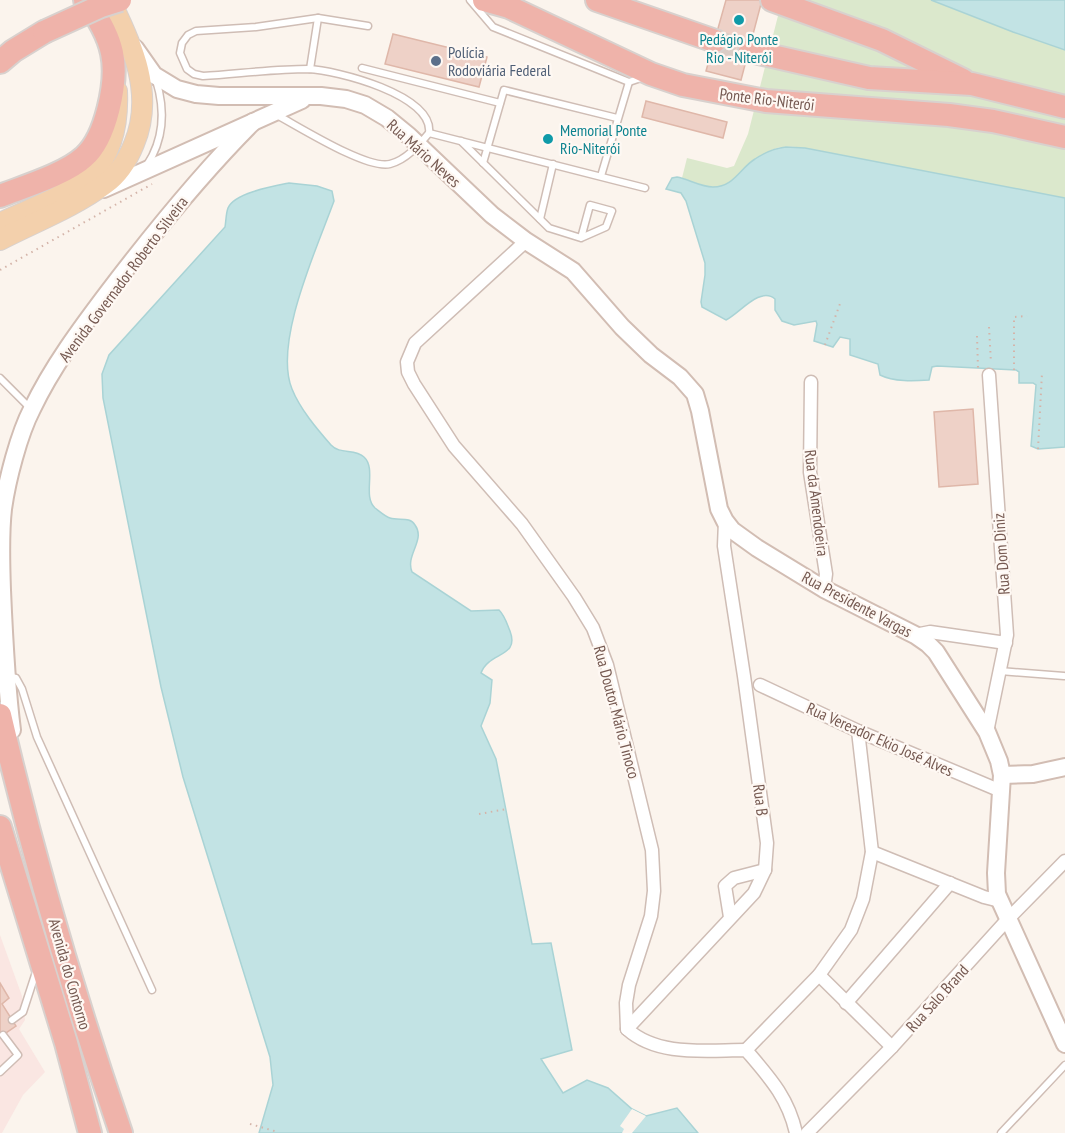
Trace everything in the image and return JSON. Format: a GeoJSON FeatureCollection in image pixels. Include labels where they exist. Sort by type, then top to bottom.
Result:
{"type":"FeatureCollection","features":[{"type":"Feature","properties":{"kind":"highway"},"geometry":{"type":"LineString","coordinates":[[0,196],[48,177],[83,158],[98,141],[106,118],[114,67],[112,51],[106,34],[85,0]]}},
{"type":"Feature","properties":{"kind":"highway"},"geometry":{"type":"LineString","coordinates":[[0,62],[44,32],[101,6],[120,0]]}},
{"type":"Feature","properties":{"kind":"highway"},"geometry":{"type":"LineString","coordinates":[[597,0],[715,41]]}},
{"type":"Feature","properties":{"kind":"highway"},"geometry":{"type":"LineString","coordinates":[[772,0],[882,40],[972,84]]}},
{"type":"Feature","properties":{"kind":"highway","name":"Ponte Rio-Niterói"},"geometry":{"type":"LineString","coordinates":[[490,1],[651,74],[683,85],[766,101],[949,115],[993,121],[1065,137]]}},
{"type":"Feature","properties":{"kind":"highway"},"geometry":{"type":"LineString","coordinates":[[750,51],[868,78],[972,84],[1065,107]]}},
{"type":"Feature","properties":{"kind":"highway"},"geometry":{"type":"LineString","coordinates":[[0,715],[23,815]]}},
{"type":"Feature","properties":{"kind":"highway","name":"Avenida do Contorno"},"geometry":{"type":"LineString","coordinates":[[23,815],[89,1038],[121,1133]]}},
{"type":"Feature","properties":{"kind":"highway","name":"Avenida do Contorno"},"geometry":{"type":"LineString","coordinates":[[0,827],[3,846],[66,1043],[90,1133]]}},
{"type":"Feature","properties":{"kind":"main road"},"geometry":{"type":"LineString","coordinates":[[0,240],[78,201],[106,183],[129,156],[143,116],[143,95],[128,36],[110,0]]}},
{"type":"Feature","properties":{"kind":"main road"},"geometry":{"type":"LineString","coordinates":[[0,223],[73,188],[89,178],[101,165],[114,136],[118,117],[114,67]]}},
{"type":"Feature","properties":{"kind":"street","name":"Rua Mário Neves"},"geometry":{"type":"LineString","coordinates":[[128,36],[154,75],[177,88],[196,94],[321,96],[346,99],[365,105],[424,139],[492,215],[526,241]]}},
{"type":"Feature","properties":{"kind":"street","name":"Rua Mário Neves"},"geometry":{"type":"LineString","coordinates":[[78,201],[149,176],[253,122],[308,97]]}},
{"type":"Feature","properties":{"kind":"street","name":"Avenida Governador Roberto Silveira"},"geometry":{"type":"LineString","coordinates":[[23,815],[6,676],[0,554],[2,511],[9,477],[31,409],[89,318],[138,253],[224,151],[253,122]]}},
{"type":"Feature","properties":{"kind":"street","name":"Rua Presidente Vargas"},"geometry":{"type":"LineString","coordinates":[[526,241],[573,271],[622,327],[651,355],[680,377],[695,394],[704,428],[717,500],[725,521],[732,530],[824,589],[915,635],[936,652],[987,732],[999,760],[1001,783],[995,885],[1007,920],[1065,1044]]}},
{"type":"Feature","properties":{"kind":"street","name":"Rua Doutor Mário Tinoco"},"geometry":{"type":"LineString","coordinates":[[526,241],[415,343],[407,362],[408,372],[454,446],[522,524],[574,597],[592,628],[607,665],[652,850],[654,891],[651,916],[629,986],[626,1003],[627,1029]]}},
{"type":"Feature","properties":{"kind":"street","name":"Rua Dom Diniz"},"geometry":{"type":"LineString","coordinates":[[986,371],[1007,635],[987,732]]}},
{"type":"Feature","properties":{"kind":"street","name":"Rua da Amendoeira"},"geometry":{"type":"LineString","coordinates":[[811,382],[810,472],[826,574],[824,589]]}},
{"type":"Feature","properties":{"kind":"street","name":"Rua B"},"geometry":{"type":"LineString","coordinates":[[627,1029],[753,893],[765,870],[766,843],[724,546],[725,521]]}},
{"type":"Feature","properties":{"kind":"street"},"geometry":{"type":"LineString","coordinates":[[915,635],[930,632],[1005,643]]}},
{"type":"Feature","properties":{"kind":"street","name":"Rua Vereador Ekio José Alves"},"geometry":{"type":"LineString","coordinates":[[760,686],[978,783],[1001,783]]}},
{"type":"Feature","properties":{"kind":"street"},"geometry":{"type":"LineString","coordinates":[[627,1029],[643,1042],[659,1047],[746,1050],[819,975],[851,930],[863,899],[872,852],[858,730]]}},
{"type":"Feature","properties":{"kind":"street"},"geometry":{"type":"LineString","coordinates":[[1001,783],[1065,767]]}},
{"type":"Feature","properties":{"kind":"street"},"geometry":{"type":"LineString","coordinates":[[872,852],[984,897],[1000,901]]}},
{"type":"Feature","properties":{"kind":"street","name":"Rua Salo Brand"},"geometry":{"type":"LineString","coordinates":[[807,1133],[892,1047],[1007,920],[1065,861]]}},
{"type":"Feature","properties":{"kind":"street"},"geometry":{"type":"LineString","coordinates":[[730,917],[725,886],[734,878],[765,870]]}},
{"type":"Feature","properties":{"kind":"street"},"geometry":{"type":"LineString","coordinates":[[846,1003],[950,883]]}},
{"type":"Feature","properties":{"kind":"street"},"geometry":{"type":"LineString","coordinates":[[819,975],[892,1047]]}},
{"type":"Feature","properties":{"kind":"street"},"geometry":{"type":"LineString","coordinates":[[746,1050],[779,1089],[793,1119],[796,1133]]}},
{"type":"Feature","properties":{"kind":"lane"},"geometry":{"type":"LineString","coordinates":[[490,1],[493,27],[629,82],[651,74]]}},
{"type":"Feature","properties":{"kind":"lane"},"geometry":{"type":"LineString","coordinates":[[273,113],[350,155],[374,164],[387,165],[399,161],[424,139],[429,123],[410,102],[397,94],[359,79],[310,69],[203,76],[187,69],[180,53],[182,43],[188,35],[196,31],[256,27],[318,18],[368,26]]}},
{"type":"Feature","properties":{"kind":"lane"},"geometry":{"type":"LineString","coordinates":[[310,69],[318,18]]}},
{"type":"Feature","properties":{"kind":"lane"},"geometry":{"type":"LineString","coordinates":[[362,68],[500,104]]}},
{"type":"Feature","properties":{"kind":"lane"},"geometry":{"type":"LineString","coordinates":[[149,176],[162,126],[163,113],[154,75]]}},
{"type":"Feature","properties":{"kind":"lane"},"geometry":{"type":"LineString","coordinates":[[601,176],[629,82]]}},
{"type":"Feature","properties":{"kind":"lane"},"geometry":{"type":"LineString","coordinates":[[483,163],[504,90],[617,118]]}},
{"type":"Feature","properties":{"kind":"lane"},"geometry":{"type":"LineString","coordinates":[[424,139],[461,141],[645,188]]}},
{"type":"Feature","properties":{"kind":"lane"},"geometry":{"type":"LineString","coordinates":[[461,141],[549,228],[581,238],[606,227],[612,211],[590,205],[581,238]]}},
{"type":"Feature","properties":{"kind":"lane"},"geometry":{"type":"LineString","coordinates":[[540,219],[553,164]]}},
{"type":"Feature","properties":{"kind":"lane"},"geometry":{"type":"LineString","coordinates":[[0,378],[31,409]]}},
{"type":"Feature","properties":{"kind":"lane"},"geometry":{"type":"LineString","coordinates":[[1000,670],[1064,676]]}},
{"type":"Feature","properties":{"kind":"lane"},"geometry":{"type":"LineString","coordinates":[[6,676],[16,678],[22,688],[37,737],[152,990]]}},
{"type":"Feature","properties":{"kind":"lane"},"geometry":{"type":"LineString","coordinates":[[12,1020],[23,1011],[27,1003],[39,956]]}},
{"type":"Feature","properties":{"kind":"lane"},"geometry":{"type":"LineString","coordinates":[[0,1072],[18,1055],[3,1035]]}},
{"type":"Feature","properties":{"kind":"lane"},"geometry":{"type":"LineString","coordinates":[[1001,1133],[1065,1065]]}},
{"type":"Feature","properties":{"kind":"path"},"geometry":{"type":"LineString","coordinates":[[0,270],[149,176]]}},
{"type":"Feature","properties":{"kind":"path"},"geometry":{"type":"LineString","coordinates":[[825,345],[841,301]]}},
{"type":"Feature","properties":{"kind":"path"},"geometry":{"type":"LineString","coordinates":[[1014,370],[1014,317],[1027,316]]}},
{"type":"Feature","properties":{"kind":"path"},"geometry":{"type":"LineString","coordinates":[[986,371],[989,327]]}},
{"type":"Feature","properties":{"kind":"path"},"geometry":{"type":"LineString","coordinates":[[977,336],[986,371]]}},
{"type":"Feature","properties":{"kind":"path"},"geometry":{"type":"LineString","coordinates":[[1038,449],[1042,373]]}},
{"type":"Feature","properties":{"kind":"path"},"geometry":{"type":"LineString","coordinates":[[479,814],[507,809]]}},
{"type":"Feature","properties":{"kind":"path"},"geometry":{"type":"LineString","coordinates":[[250,1124],[278,1132]]}},
{"type":"Feature","properties":{"kind":"shaded area"},"geometry":{"type":"Polygon","coordinates":[[[0,935],[22,996],[25,1020],[19,1029],[45,1072],[23,1095],[2,1133],[0,1133],[0,935]]]}},
{"type":"Feature","properties":{"kind":"green space"},"geometry":{"type":"Polygon","coordinates":[[[782,0],[931,0],[1065,50],[1065,198],[795,147],[780,147],[768,152],[739,176],[723,185],[710,187],[682,178],[687,158],[727,168],[734,166],[748,134],[782,0]]]}},
{"type":"Feature","properties":{"kind":"water"},"geometry":{"type":"Polygon","coordinates":[[[931,0],[1065,0],[1065,50],[1013,32],[931,0]]]}},
{"type":"Feature","properties":{"kind":"water"},"geometry":{"type":"Polygon","coordinates":[[[786,147],[805,148],[1065,198],[1065,447],[1038,449],[1031,446],[1036,385],[1019,383],[1019,372],[1016,370],[937,366],[932,367],[929,380],[891,379],[880,375],[878,364],[850,355],[850,339],[840,337],[833,347],[814,341],[816,321],[794,325],[782,321],[775,310],[775,299],[769,296],[757,298],[726,320],[702,307],[705,263],[686,201],[681,193],[666,189],[672,178],[677,177],[704,186],[713,187],[726,184],[759,157],[786,147]]]}},
{"type":"Feature","properties":{"kind":"water"},"geometry":{"type":"Polygon","coordinates":[[[289,183],[317,186],[332,191],[334,201],[308,269],[292,322],[288,347],[288,370],[295,396],[331,445],[339,450],[360,454],[368,462],[370,497],[375,508],[388,517],[407,520],[415,525],[418,536],[411,560],[412,572],[471,611],[499,610],[510,631],[511,646],[490,661],[481,673],[492,680],[490,703],[481,726],[496,759],[532,944],[551,943],[572,1050],[541,1059],[563,1093],[587,1080],[608,1088],[632,1109],[646,1116],[677,1108],[698,1133],[259,1133],[273,1085],[270,1057],[183,777],[161,687],[103,398],[102,374],[109,355],[225,227],[227,210],[232,203],[246,194],[289,183]]]}},
{"type":"Feature","properties":{"kind":"pier"},"geometry":{"type":"Polygon","coordinates":[[[632,1109],[646,1116],[632,1133],[622,1133],[624,1129],[620,1126],[632,1109]]]}},
{"type":"Feature","properties":{"kind":"building","name":"Pedágio Ponte Rio - Niterói"},"geometry":{"type":"Polygon","coordinates":[[[726,0],[762,0],[741,80],[706,71],[726,0]]]}},
{"type":"Feature","properties":{"kind":"building","name":"Polícia Rodoviária Federal"},"geometry":{"type":"Polygon","coordinates":[[[393,34],[487,57],[479,87],[385,64],[393,34]]]}},
{"type":"Feature","properties":{"kind":"building"},"geometry":{"type":"Polygon","coordinates":[[[646,101],[727,122],[723,138],[642,117],[646,101]]]}},
{"type":"Feature","properties":{"kind":"building"},"geometry":{"type":"Polygon","coordinates":[[[973,409],[978,484],[939,487],[934,412],[973,409]]]}},
{"type":"Feature","properties":{"kind":"building"},"geometry":{"type":"Polygon","coordinates":[[[0,983],[9,998],[2,1004],[16,1026],[0,1037],[0,983]]]}},
{"type":"Feature","properties":{"kind":"tunnel"},"geometry":{"type":"LineString","coordinates":[[715,41],[750,51]]}},
{"type":"Feature","properties":{"kind":"place","name":"Pedágio Ponte Rio - Niterói"},"geometry":{"type":"Point","coordinates":[739,20]}},
{"type":"Feature","properties":{"kind":"place","name":"Polícia Rodoviária Federal"},"geometry":{"type":"Point","coordinates":[436,61]}},
{"type":"Feature","properties":{"kind":"place","name":"Memorial Ponte Rio-Niterói"},"geometry":{"type":"Point","coordinates":[548,139]}}]}
